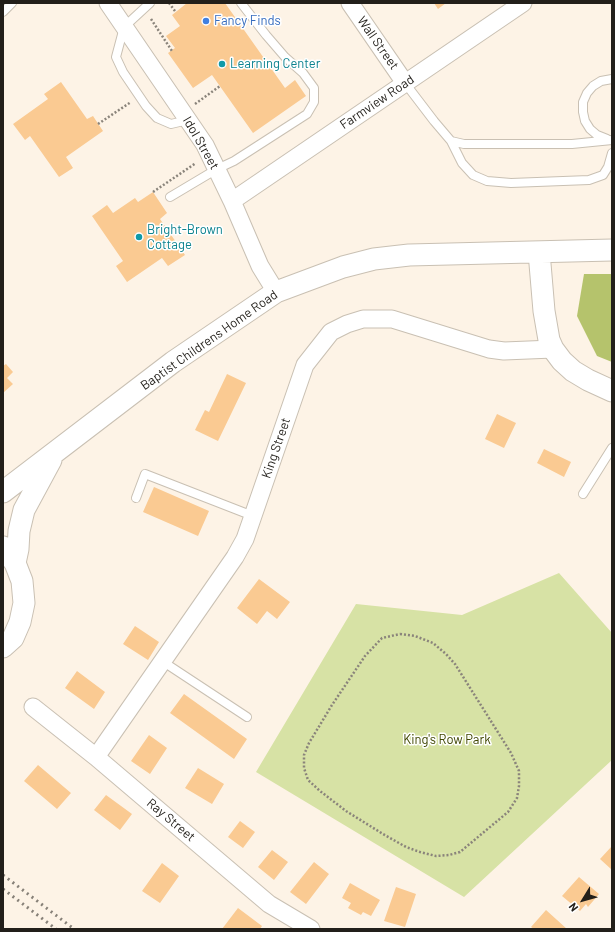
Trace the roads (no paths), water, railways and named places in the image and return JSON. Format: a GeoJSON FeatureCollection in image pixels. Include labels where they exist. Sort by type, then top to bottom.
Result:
{"type":"FeatureCollection","features":[{"type":"Feature","properties":{"kind":"street","name":"Idol Street"},"geometry":{"type":"LineString","coordinates":[[108,3],[205,145],[232,201],[260,266],[276,292]]}},
{"type":"Feature","properties":{"kind":"street","name":"Wall Street"},"geometry":{"type":"LineString","coordinates":[[350,3],[405,83]]}},
{"type":"Feature","properties":{"kind":"street","name":"Farmview Road"},"geometry":{"type":"LineString","coordinates":[[232,201],[523,3]]}},
{"type":"Feature","properties":{"kind":"street","name":"Baptist Childrens Home Road"},"geometry":{"type":"LineString","coordinates":[[3,492],[173,362],[276,292],[343,267],[374,259],[409,255],[612,250]]}},
{"type":"Feature","properties":{"kind":"street"},"geometry":{"type":"LineString","coordinates":[[539,252],[544,311],[549,340],[553,349],[562,361],[573,371],[612,391]]}},
{"type":"Feature","properties":{"kind":"street","name":"King Street"},"geometry":{"type":"LineString","coordinates":[[96,756],[235,557],[245,539],[305,365],[331,332],[347,324],[364,319],[392,319],[489,349],[504,351],[553,349]]}},
{"type":"Feature","properties":{"kind":"street"},"geometry":{"type":"LineString","coordinates":[[15,563],[18,549],[19,531],[24,510],[56,452]]}},
{"type":"Feature","properties":{"kind":"street"},"geometry":{"type":"LineString","coordinates":[[3,547],[15,563],[22,581],[24,603],[20,622],[12,638],[3,647]]}},
{"type":"Feature","properties":{"kind":"street","name":"Ray Street"},"geometry":{"type":"LineString","coordinates":[[33,708],[96,756],[269,904],[311,929]]}},
{"type":"Feature","properties":{"kind":"lane"},"geometry":{"type":"LineString","coordinates":[[3,12],[12,3]]}},
{"type":"Feature","properties":{"kind":"lane"},"geometry":{"type":"LineString","coordinates":[[170,197],[217,169],[234,161],[307,114],[314,102],[314,88],[303,73],[285,57],[241,3]]}},
{"type":"Feature","properties":{"kind":"lane"},"geometry":{"type":"LineString","coordinates":[[147,6],[124,27],[116,57],[123,72],[139,96],[157,118],[171,124],[186,116]]}},
{"type":"Feature","properties":{"kind":"lane"},"geometry":{"type":"LineString","coordinates":[[612,80],[601,81],[593,86],[587,93],[583,102],[585,121],[590,129],[597,135],[606,139],[612,139]]}},
{"type":"Feature","properties":{"kind":"lane"},"geometry":{"type":"LineString","coordinates":[[405,83],[451,141],[462,163],[473,175],[486,180],[511,183],[589,180],[603,175],[608,167],[612,153]]}},
{"type":"Feature","properties":{"kind":"lane"},"geometry":{"type":"LineString","coordinates":[[451,141],[464,144],[558,144],[612,139]]}},
{"type":"Feature","properties":{"kind":"lane"},"geometry":{"type":"LineString","coordinates":[[583,494],[612,448]]}},
{"type":"Feature","properties":{"kind":"lane"},"geometry":{"type":"LineString","coordinates":[[136,498],[146,474],[253,516]]}},
{"type":"Feature","properties":{"kind":"lane"},"geometry":{"type":"LineString","coordinates":[[162,661],[247,717]]}},
{"type":"Feature","properties":{"kind":"railway"},"geometry":{"type":"LineString","coordinates":[[3,875],[74,929]]}},
{"type":"Feature","properties":{"kind":"railway"},"geometry":{"type":"LineString","coordinates":[[3,889],[56,929]]}},
{"type":"Feature","properties":{"kind":"place","name":"Fancy Finds"},"geometry":{"type":"Point","coordinates":[206,21]}},
{"type":"Feature","properties":{"kind":"place","name":"Learning Center"},"geometry":{"type":"Point","coordinates":[222,64]}},
{"type":"Feature","properties":{"kind":"place","name":"Bright-Brown Cottage"},"geometry":{"type":"Point","coordinates":[139,237]}},
{"type":"Feature","properties":{"kind":"park label","name":"King's Row Park"},"geometry":{"type":"Point","coordinates":[447,740]}}]}
